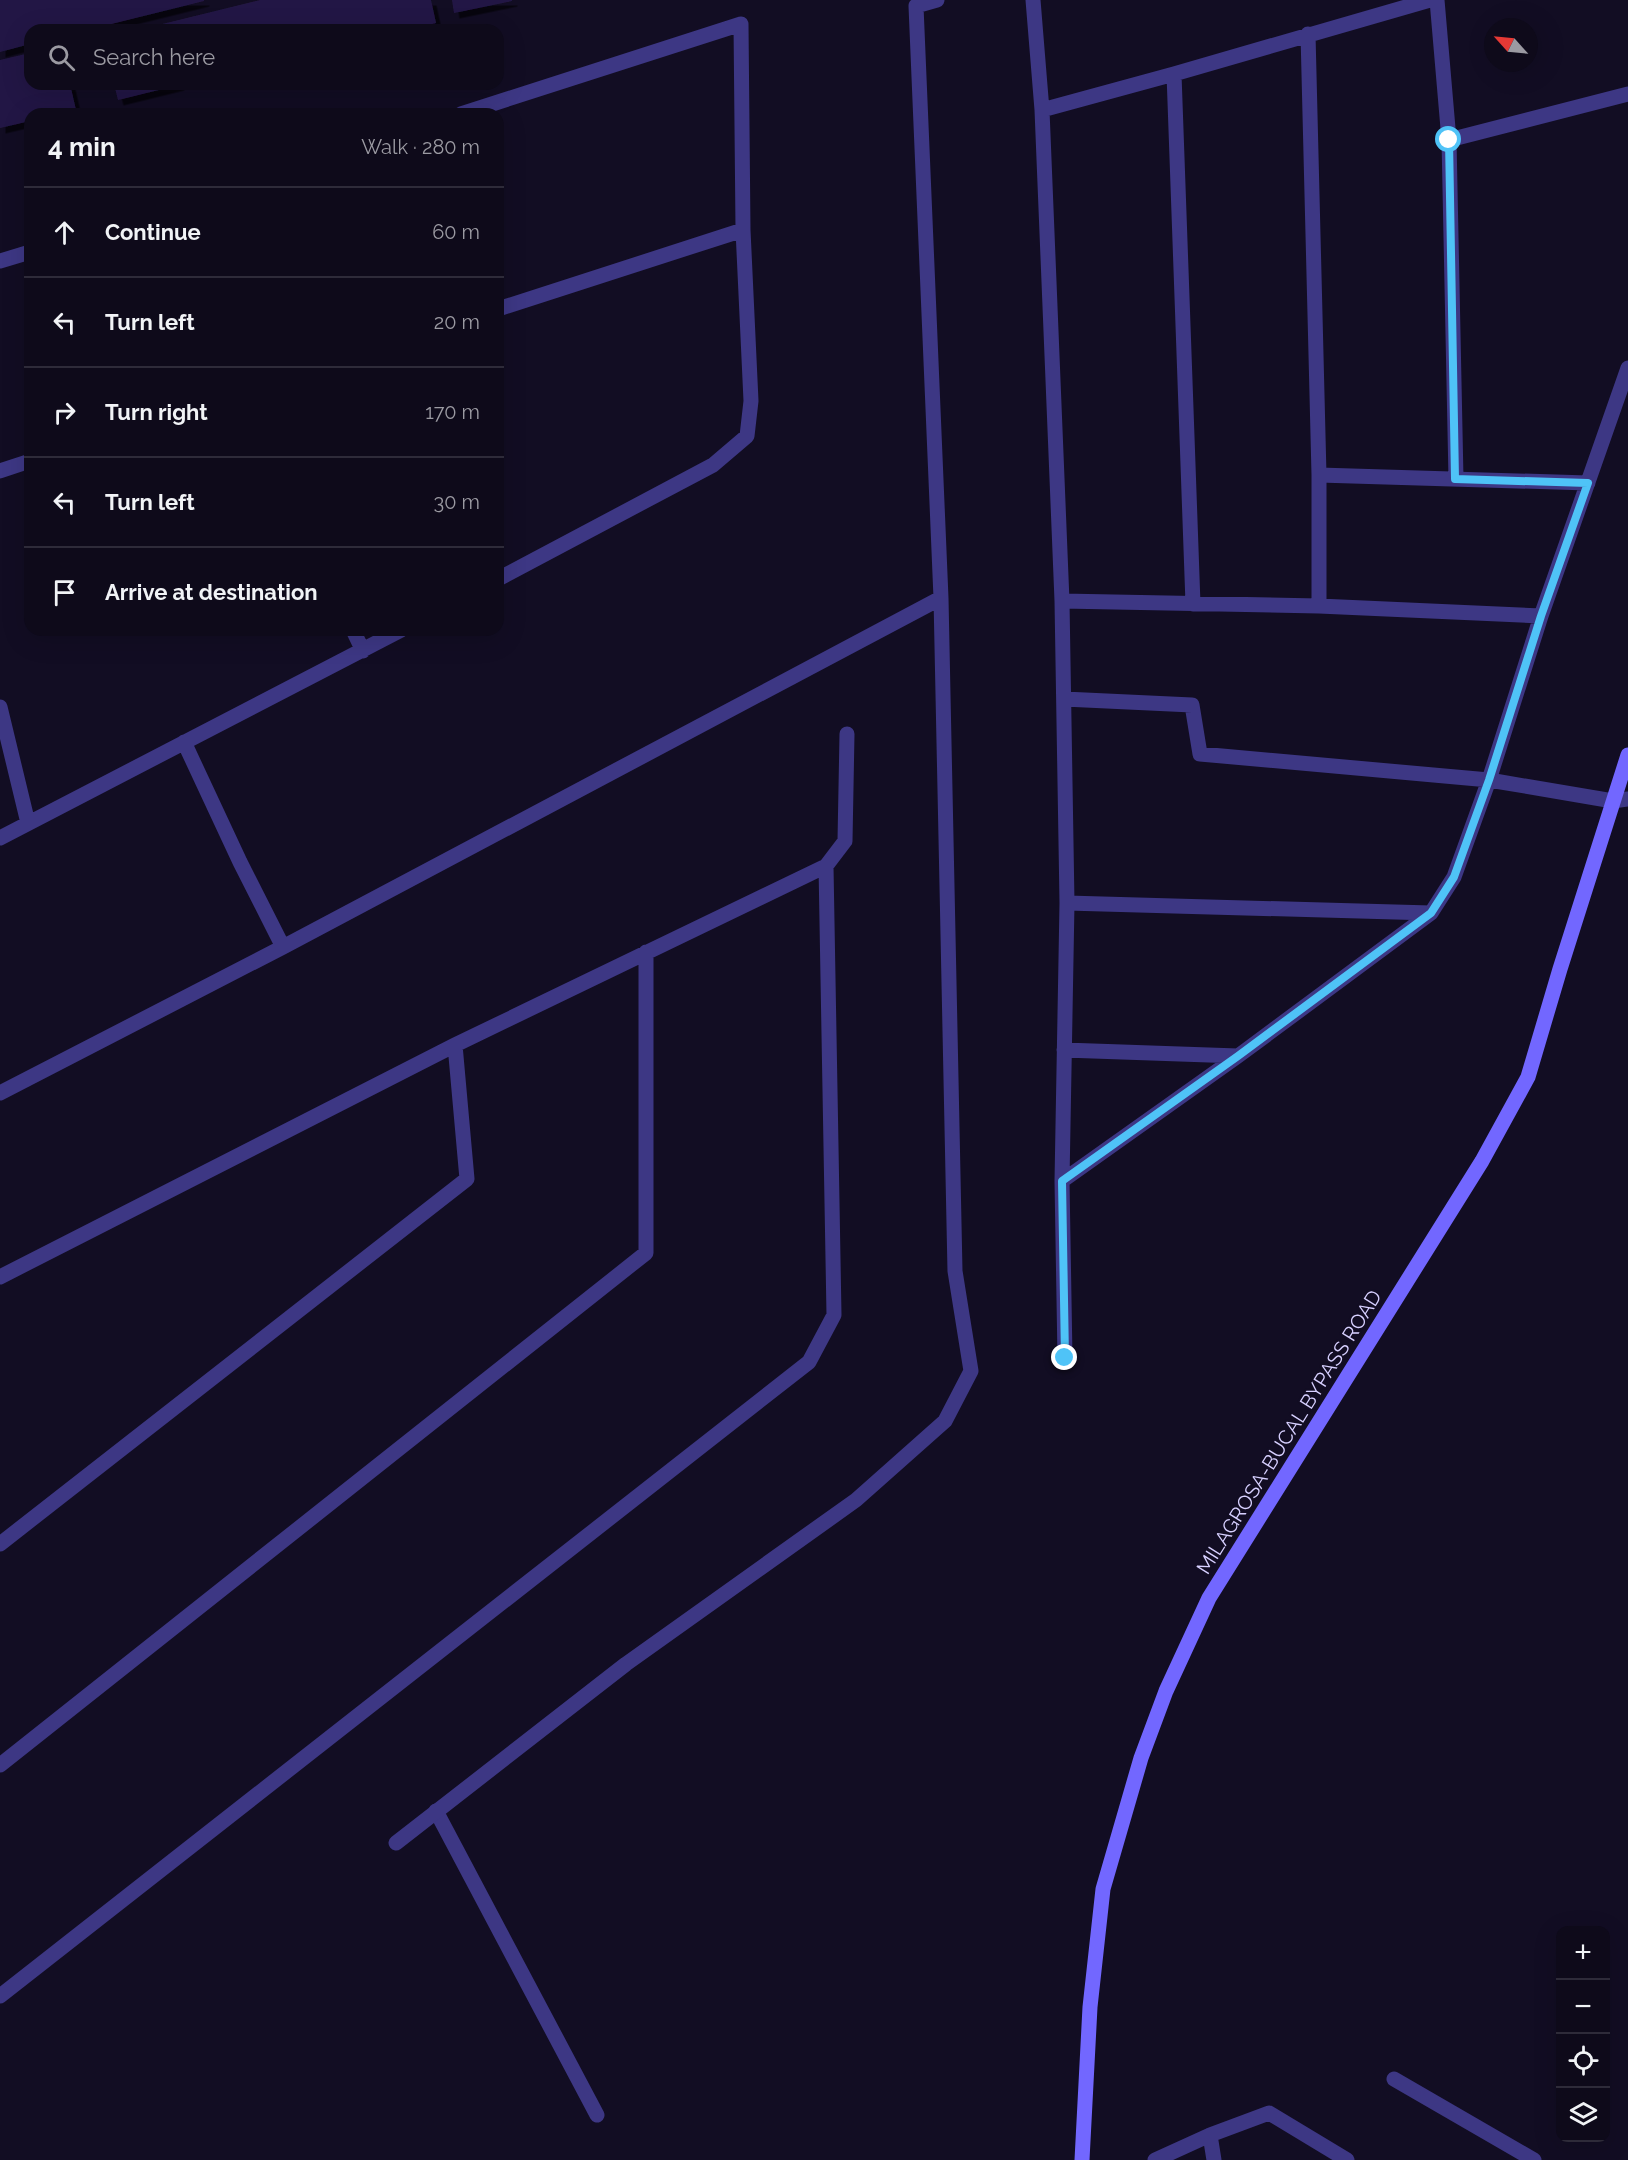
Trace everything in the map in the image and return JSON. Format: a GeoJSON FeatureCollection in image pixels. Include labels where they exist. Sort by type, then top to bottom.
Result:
{"type":"FeatureCollection","features":[{"type":"Feature","properties":{"kind":"main road","name":"MILAGROSA-BUCAL BYPASS ROAD"},"geometry":{"type":"LineString","coordinates":[[1082,2160],[1089,2007],[1102,1889],[1141,1758],[1166,1691],[1209,1598],[1482,1161],[1528,1077],[1620,800],[1628,755]]}},
{"type":"Feature","properties":{"kind":"street"},"geometry":{"type":"LineString","coordinates":[[396,1843],[626,1664],[856,1500],[945,1421],[971,1371],[955,1271],[941,598],[916,6],[937,0]]}},
{"type":"Feature","properties":{"kind":"street"},"geometry":{"type":"LineString","coordinates":[[1033,0],[1042,110],[1062,601],[1067,903],[1062,1181],[1065,1358]]}},
{"type":"Feature","properties":{"kind":"street"},"geometry":{"type":"LineString","coordinates":[[1042,110],[1430,0]]}},
{"type":"Feature","properties":{"kind":"street"},"geometry":{"type":"LineString","coordinates":[[1437,0],[1449,140],[1455,479]]}},
{"type":"Feature","properties":{"kind":"street"},"geometry":{"type":"LineString","coordinates":[[479,108],[741,24],[743,230],[751,401],[747,436],[713,465],[504,576]]}},
{"type":"Feature","properties":{"kind":"street"},"geometry":{"type":"LineString","coordinates":[[1308,34],[1319,606]]}},
{"type":"Feature","properties":{"kind":"street"},"geometry":{"type":"LineString","coordinates":[[1174,74],[1193,604]]}},
{"type":"Feature","properties":{"kind":"street"},"geometry":{"type":"LineString","coordinates":[[1449,140],[1628,94]]}},
{"type":"Feature","properties":{"kind":"street"},"geometry":{"type":"LineString","coordinates":[[504,307],[743,230]]}},
{"type":"Feature","properties":{"kind":"street"},"geometry":{"type":"LineString","coordinates":[[0,261],[24,254]]}},
{"type":"Feature","properties":{"kind":"street"},"geometry":{"type":"LineString","coordinates":[[1062,1181],[1238,1056],[1431,913],[1454,877],[1489,780],[1541,616],[1628,368]]}},
{"type":"Feature","properties":{"kind":"street"},"geometry":{"type":"LineString","coordinates":[[0,471],[24,463]]}},
{"type":"Feature","properties":{"kind":"street"},"geometry":{"type":"LineString","coordinates":[[1318,475],[1588,483]]}},
{"type":"Feature","properties":{"kind":"street"},"geometry":{"type":"LineString","coordinates":[[0,1093],[284,947],[941,598]]}},
{"type":"Feature","properties":{"kind":"street"},"geometry":{"type":"LineString","coordinates":[[1062,601],[1319,606],[1541,616]]}},
{"type":"Feature","properties":{"kind":"street"},"geometry":{"type":"LineString","coordinates":[[356,636],[363,651]]}},
{"type":"Feature","properties":{"kind":"street"},"geometry":{"type":"LineString","coordinates":[[0,838],[390,636]]}},
{"type":"Feature","properties":{"kind":"street"},"geometry":{"type":"LineString","coordinates":[[1064,699],[1192,705],[1200,754],[1489,780],[1620,800]]}},
{"type":"Feature","properties":{"kind":"street"},"geometry":{"type":"LineString","coordinates":[[0,707],[28,823]]}},
{"type":"Feature","properties":{"kind":"street"},"geometry":{"type":"LineString","coordinates":[[0,1277],[455,1045],[826,866],[845,841],[847,734]]}},
{"type":"Feature","properties":{"kind":"street"},"geometry":{"type":"LineString","coordinates":[[184,742],[240,862],[284,947]]}},
{"type":"Feature","properties":{"kind":"street"},"geometry":{"type":"LineString","coordinates":[[0,1996],[809,1362],[834,1315],[826,866]]}},
{"type":"Feature","properties":{"kind":"street"},"geometry":{"type":"LineString","coordinates":[[1067,903],[1431,913]]}},
{"type":"Feature","properties":{"kind":"street"},"geometry":{"type":"LineString","coordinates":[[0,1765],[646,1253],[646,952]]}},
{"type":"Feature","properties":{"kind":"street"},"geometry":{"type":"LineString","coordinates":[[0,1544],[467,1179],[455,1045]]}},
{"type":"Feature","properties":{"kind":"street"},"geometry":{"type":"LineString","coordinates":[[1064,1050],[1238,1056]]}},
{"type":"Feature","properties":{"kind":"street"},"geometry":{"type":"LineString","coordinates":[[436,1811],[597,2115]]}},
{"type":"Feature","properties":{"kind":"street"},"geometry":{"type":"LineString","coordinates":[[1394,2079],[1534,2160]]}},
{"type":"Feature","properties":{"kind":"street"},"geometry":{"type":"LineString","coordinates":[[1155,2160],[1210,2135],[1269,2113],[1347,2160]]}},
{"type":"Feature","properties":{"kind":"street"},"geometry":{"type":"LineString","coordinates":[[1210,2135],[1214,2160]]}},
{"type":"Feature","properties":{"kind":"building"},"geometry":{"type":"Polygon","coordinates":[[[0,0],[204,0],[111,24],[24,24],[24,46],[0,52],[0,0]]]}},
{"type":"Feature","properties":{"kind":"building"},"geometry":{"type":"Polygon","coordinates":[[[260,0],[431,0],[436,23],[432,24],[162,24],[260,0]]]}},
{"type":"Feature","properties":{"kind":"building"},"geometry":{"type":"Polygon","coordinates":[[[452,0],[512,0],[512,1],[454,13],[452,0]]]}},
{"type":"Feature","properties":{"kind":"building"},"geometry":{"type":"Polygon","coordinates":[[[24,54],[24,90],[71,90],[76,108],[24,108],[24,122],[0,128],[0,60],[24,54]]]}},
{"type":"Feature","properties":{"kind":"building"},"geometry":{"type":"Polygon","coordinates":[[[116,90],[159,90],[118,100],[116,90]]]}},
{"type":"Feature","properties":{"kind":"route"},"geometry":{"type":"LineString","coordinates":[[1065,1358],[1062,1181],[1238,1056],[1431,913],[1454,877],[1489,780],[1541,616],[1588,483],[1455,479],[1449,140]]}}]}
